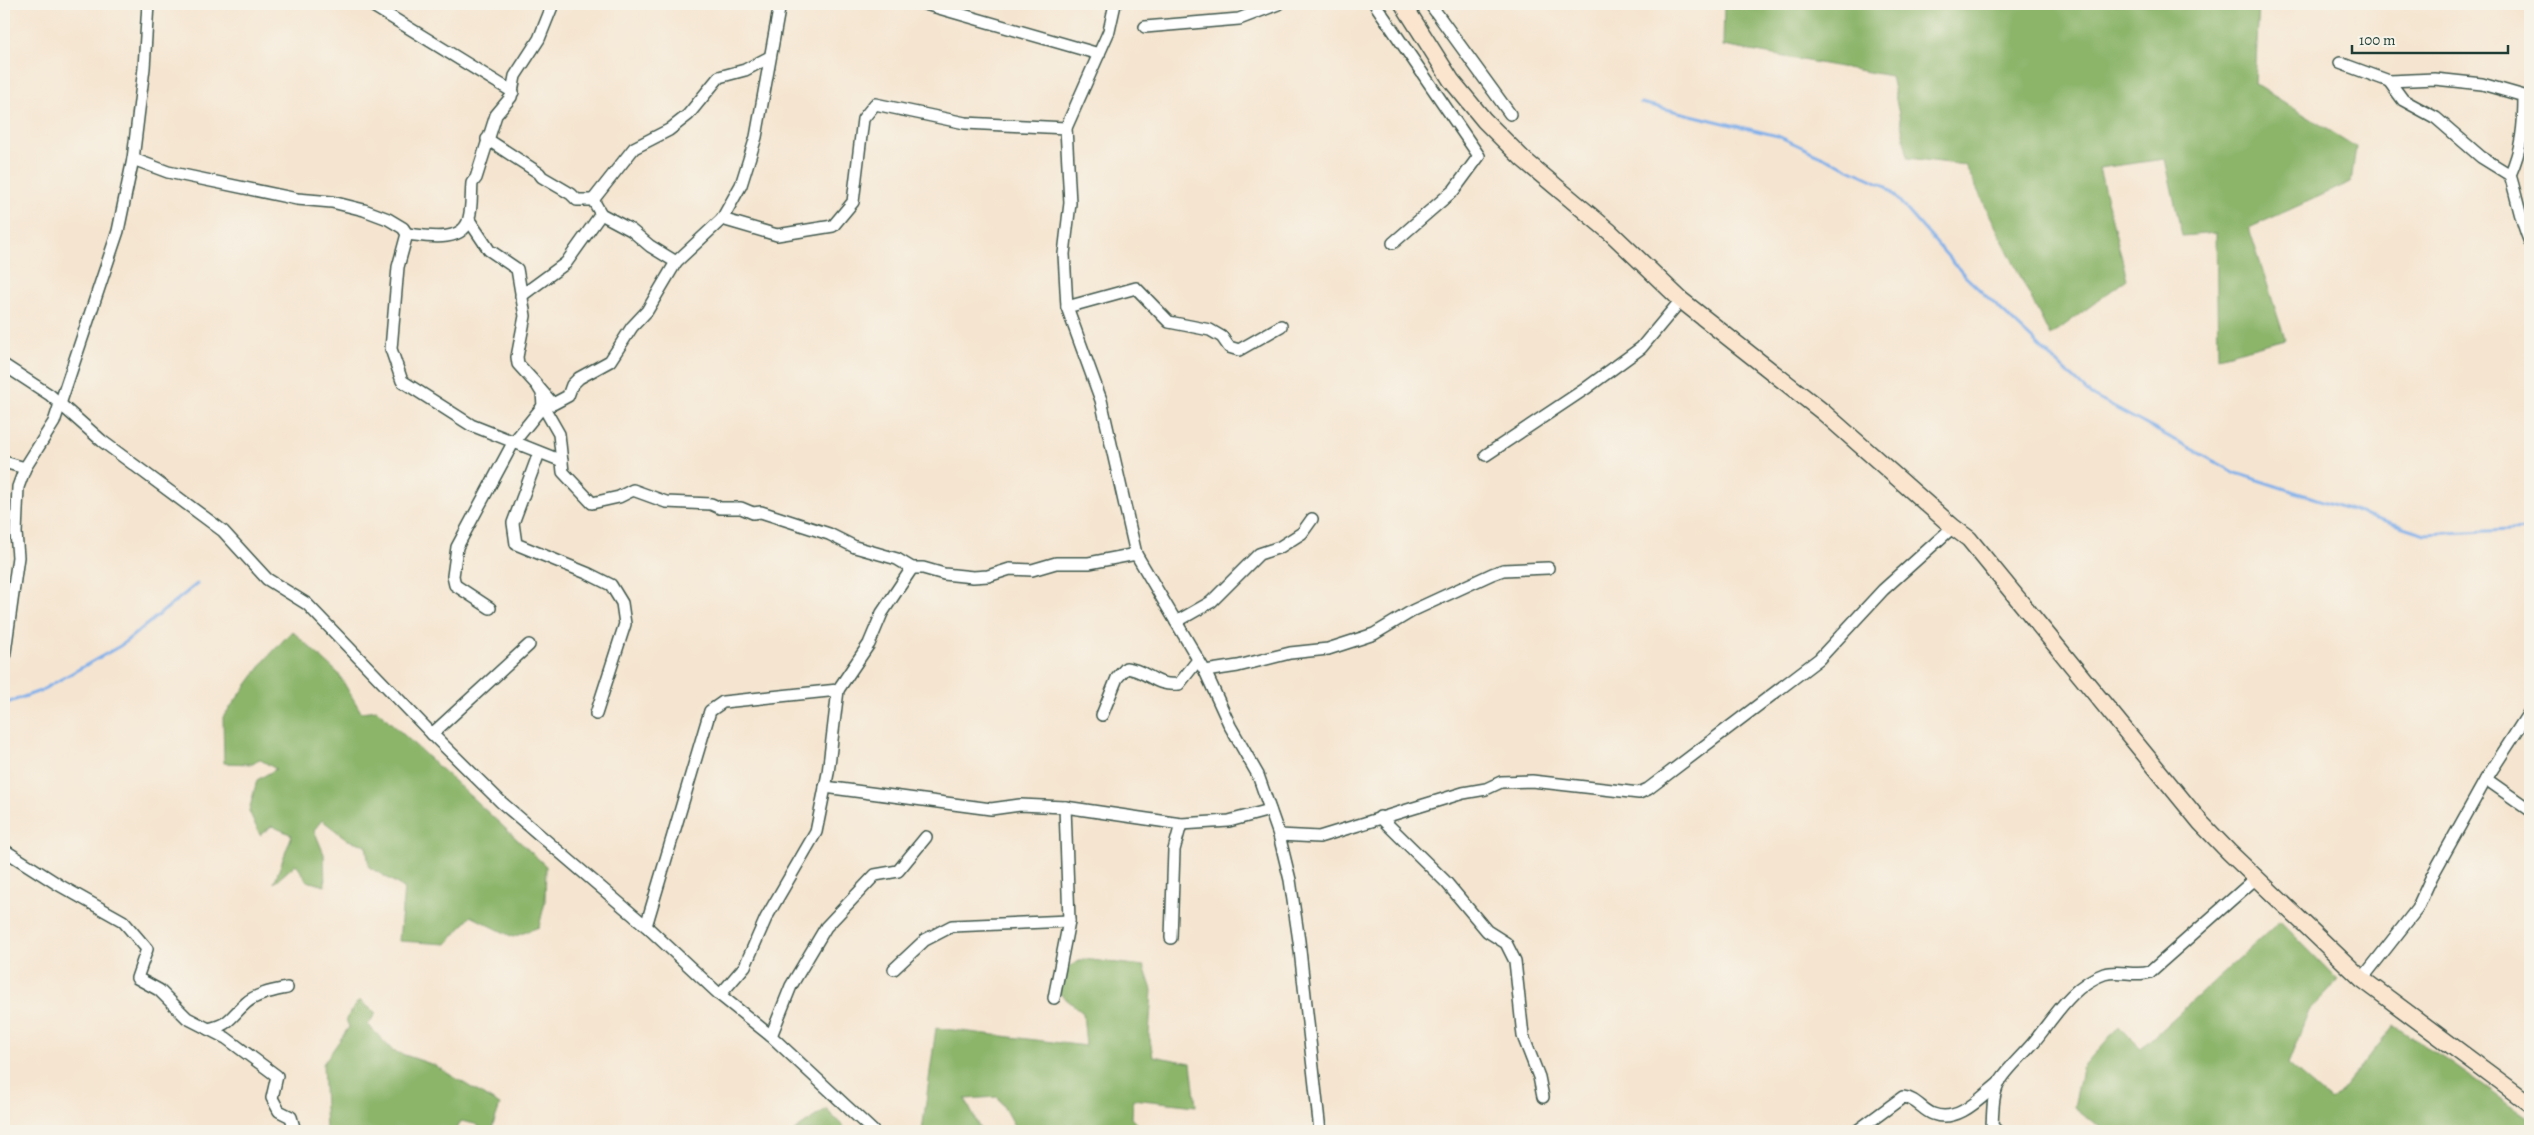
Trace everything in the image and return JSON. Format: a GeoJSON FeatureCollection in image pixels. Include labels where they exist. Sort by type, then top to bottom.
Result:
{"type":"FeatureCollection","features":[{"type":"Feature","properties":{"kind":"main road"},"geometry":{"type":"LineString","coordinates":[[1404,4],[1452,80],[1484,120],[1523,159],[1610,232],[1681,300],[1823,412],[1952,527],[1970,539],[2201,822],[2256,879],[2362,979],[2530,1104]]}},
{"type":"Feature","properties":{"kind":"street"},"geometry":{"type":"LineString","coordinates":[[4,659],[6,631],[18,557],[16,504],[18,487],[24,468],[54,422],[118,231],[133,159],[144,68],[148,4]]}},
{"type":"Feature","properties":{"kind":"street"},"geometry":{"type":"LineString","coordinates":[[370,4],[513,92]]}},
{"type":"Feature","properties":{"kind":"street"},"geometry":{"type":"LineString","coordinates":[[407,234],[445,237],[458,232],[469,220],[472,183],[476,178],[496,115],[513,92],[515,76],[540,39],[554,4]]}},
{"type":"Feature","properties":{"kind":"street"},"geometry":{"type":"LineString","coordinates":[[469,220],[489,250],[517,269],[525,316],[517,357],[518,364],[553,404],[568,396],[572,385],[579,378],[610,361],[632,326],[647,311],[676,262],[722,219],[741,185],[756,137],[768,58],[780,4]]}},
{"type":"Feature","properties":{"kind":"street"},"geometry":{"type":"LineString","coordinates":[[925,4],[1099,54]]}},
{"type":"Feature","properties":{"kind":"street"},"geometry":{"type":"LineString","coordinates":[[1115,4],[1109,31],[1066,128],[1070,203],[1064,254],[1067,307],[1101,400],[1136,554],[1198,660],[1230,726],[1258,774],[1279,835],[1290,880],[1299,941],[1320,1131]]}},
{"type":"Feature","properties":{"kind":"street"},"geometry":{"type":"LineString","coordinates":[[1145,27],[1239,19],[1278,4]]}},
{"type":"Feature","properties":{"kind":"street"},"geometry":{"type":"LineString","coordinates":[[1375,4],[1479,156],[1454,190],[1393,243]]}},
{"type":"Feature","properties":{"kind":"street"},"geometry":{"type":"LineString","coordinates":[[1430,4],[1510,114]]}},
{"type":"Feature","properties":{"kind":"street"},"geometry":{"type":"LineString","coordinates":[[593,200],[634,148],[669,130],[688,115],[719,77],[745,70],[768,58]]}},
{"type":"Feature","properties":{"kind":"street"},"geometry":{"type":"LineString","coordinates":[[2340,63],[2389,80],[2435,79],[2482,84],[2524,96],[2524,128],[2519,154],[2510,175],[2518,201],[2521,222],[2530,242]]}},
{"type":"Feature","properties":{"kind":"street"},"geometry":{"type":"LineString","coordinates":[[2389,80],[2403,100],[2436,118],[2481,157],[2510,175]]}},
{"type":"Feature","properties":{"kind":"street"},"geometry":{"type":"LineString","coordinates":[[722,219],[777,235],[833,226],[853,202],[863,119],[875,104],[965,122],[1066,128]]}},
{"type":"Feature","properties":{"kind":"street"},"geometry":{"type":"LineString","coordinates":[[487,139],[539,173],[542,177],[571,194],[577,200],[593,200]]}},
{"type":"Feature","properties":{"kind":"street"},"geometry":{"type":"LineString","coordinates":[[133,159],[168,172],[297,199],[332,202],[364,210],[388,219],[403,228],[407,234],[398,267],[391,349],[402,381],[471,426],[562,461]]}},
{"type":"Feature","properties":{"kind":"street"},"geometry":{"type":"LineString","coordinates":[[2518,201],[2530,199]]}},
{"type":"Feature","properties":{"kind":"street"},"geometry":{"type":"LineString","coordinates":[[593,200],[601,214],[632,230],[650,246],[676,262]]}},
{"type":"Feature","properties":{"kind":"street"},"geometry":{"type":"LineString","coordinates":[[521,296],[566,263],[601,214]]}},
{"type":"Feature","properties":{"kind":"street"},"geometry":{"type":"LineString","coordinates":[[1067,307],[1136,288],[1169,322],[1210,330],[1222,337],[1229,347],[1239,350],[1281,326]]}},
{"type":"Feature","properties":{"kind":"street"},"geometry":{"type":"LineString","coordinates":[[1486,456],[1585,389],[1641,348],[1681,300]]}},
{"type":"Feature","properties":{"kind":"street"},"geometry":{"type":"LineString","coordinates":[[4,364],[50,395],[102,441],[223,531],[267,579],[307,604],[432,734],[501,802],[646,926],[720,996],[771,1036],[873,1131]]}},
{"type":"Feature","properties":{"kind":"street"},"geometry":{"type":"LineString","coordinates":[[537,385],[542,393],[543,406],[559,434],[563,472],[592,503],[619,497],[633,490],[666,502],[711,504],[720,508],[741,508],[753,513],[761,512],[829,534],[855,547],[897,559],[912,568],[973,577],[988,576],[1010,569],[1032,570],[1056,563],[1089,563],[1136,554]]}},
{"type":"Feature","properties":{"kind":"street"},"geometry":{"type":"LineString","coordinates":[[490,608],[455,585],[454,567],[457,546],[513,443],[534,414],[543,406]]}},
{"type":"Feature","properties":{"kind":"street"},"geometry":{"type":"LineString","coordinates":[[540,453],[514,523],[516,544],[589,574],[611,586],[622,603],[625,624],[596,714]]}},
{"type":"Feature","properties":{"kind":"street"},"geometry":{"type":"LineString","coordinates":[[4,462],[24,468]]}},
{"type":"Feature","properties":{"kind":"street"},"geometry":{"type":"LineString","coordinates":[[1176,622],[1211,602],[1259,554],[1280,547],[1302,533],[1312,519]]}},
{"type":"Feature","properties":{"kind":"street"},"geometry":{"type":"LineString","coordinates":[[1279,835],[1320,837],[1463,793],[1486,789],[1501,782],[1532,781],[1639,793],[1648,789],[1819,659],[1883,590],[1952,527]]}},
{"type":"Feature","properties":{"kind":"street"},"geometry":{"type":"LineString","coordinates":[[720,996],[746,966],[766,918],[816,832],[825,787],[838,690],[869,644],[882,613],[912,568]]}},
{"type":"Feature","properties":{"kind":"street"},"geometry":{"type":"LineString","coordinates":[[1204,671],[1238,666],[1290,653],[1328,649],[1374,634],[1414,610],[1498,572],[1527,568],[1548,568]]}},
{"type":"Feature","properties":{"kind":"street"},"geometry":{"type":"LineString","coordinates":[[432,734],[529,644]]}},
{"type":"Feature","properties":{"kind":"street"},"geometry":{"type":"LineString","coordinates":[[1102,715],[1117,678],[1126,668],[1138,669],[1154,681],[1168,685],[1179,684],[1198,660]]}},
{"type":"Feature","properties":{"kind":"street"},"geometry":{"type":"LineString","coordinates":[[646,926],[710,711],[724,702],[838,690]]}},
{"type":"Feature","properties":{"kind":"street"},"geometry":{"type":"LineString","coordinates":[[2362,979],[2417,909],[2432,876],[2486,779],[2530,711]]}},
{"type":"Feature","properties":{"kind":"street"},"geometry":{"type":"LineString","coordinates":[[2486,779],[2530,810]]}},
{"type":"Feature","properties":{"kind":"street"},"geometry":{"type":"LineString","coordinates":[[825,787],[992,809],[1020,805],[1065,807],[1181,824],[1229,821],[1270,810]]}},
{"type":"Feature","properties":{"kind":"street"},"geometry":{"type":"LineString","coordinates":[[1054,998],[1069,922],[1065,807]]}},
{"type":"Feature","properties":{"kind":"street"},"geometry":{"type":"LineString","coordinates":[[1380,817],[1446,882],[1487,931],[1506,943],[1515,961],[1523,1036],[1539,1077],[1543,1097]]}},
{"type":"Feature","properties":{"kind":"street"},"geometry":{"type":"LineString","coordinates":[[1171,938],[1174,850],[1181,824]]}},
{"type":"Feature","properties":{"kind":"street"},"geometry":{"type":"LineString","coordinates":[[771,1036],[791,986],[826,927],[875,875],[898,871],[926,837]]}},
{"type":"Feature","properties":{"kind":"street"},"geometry":{"type":"LineString","coordinates":[[4,850],[59,885],[123,921],[147,949],[137,978],[159,990],[187,1018],[226,1038],[277,1076],[272,1098],[279,1111],[291,1117],[295,1131]]}},
{"type":"Feature","properties":{"kind":"street"},"geometry":{"type":"LineString","coordinates":[[1857,1131],[1904,1097],[1910,1097],[1933,1114],[1949,1116],[1963,1112],[2000,1082],[2035,1041],[2053,1015],[2080,989],[2104,974],[2140,975],[2150,972],[2256,879]]}},
{"type":"Feature","properties":{"kind":"street"},"geometry":{"type":"LineString","coordinates":[[894,969],[925,940],[952,926],[1069,922]]}},
{"type":"Feature","properties":{"kind":"street"},"geometry":{"type":"LineString","coordinates":[[208,1029],[225,1025],[247,1002],[268,992],[287,988]]}},
{"type":"Feature","properties":{"kind":"street"},"geometry":{"type":"LineString","coordinates":[[1997,1131],[1992,1126],[1994,1099],[2000,1082]]}},
{"type":"Feature","properties":{"kind":"green space"},"geometry":{"type":"Polygon","coordinates":[[[1724,4],[2259,4],[2255,84],[2356,147],[2351,182],[2249,228],[2285,339],[2218,357],[2216,233],[2182,236],[2165,159],[2099,168],[2127,279],[2050,336],[1965,165],[1908,158],[1891,76],[1723,46],[1724,4]]]}},
{"type":"Feature","properties":{"kind":"green space"},"geometry":{"type":"Polygon","coordinates":[[[292,631],[338,673],[361,712],[377,710],[546,866],[545,902],[539,927],[513,937],[471,916],[447,944],[399,941],[404,888],[369,867],[366,845],[348,840],[322,820],[314,830],[324,854],[325,886],[307,881],[296,864],[274,883],[292,835],[272,826],[260,835],[249,811],[257,780],[276,769],[259,759],[253,764],[224,763],[223,717],[266,659],[292,631]]]}},
{"type":"Feature","properties":{"kind":"green space"},"geometry":{"type":"Polygon","coordinates":[[[2280,921],[2338,980],[2309,1011],[2288,1064],[2332,1102],[2394,1026],[2447,1060],[2530,1119],[2530,1131],[2106,1131],[2074,1107],[2082,1069],[2119,1026],[2141,1048],[2280,921]]]}},
{"type":"Feature","properties":{"kind":"green space"},"geometry":{"type":"Polygon","coordinates":[[[1083,959],[1144,966],[1152,990],[1149,1035],[1153,1056],[1191,1063],[1196,1106],[1133,1099],[1132,1118],[1145,1131],[1017,1131],[998,1097],[965,1099],[981,1131],[922,1131],[936,1028],[1086,1046],[1083,1013],[1059,993],[1059,972],[1083,959]]]}},
{"type":"Feature","properties":{"kind":"green space"},"geometry":{"type":"Polygon","coordinates":[[[359,1000],[376,1013],[368,1025],[393,1051],[434,1065],[500,1105],[491,1131],[484,1131],[475,1124],[461,1121],[456,1131],[326,1131],[323,1064],[349,1027],[346,1019],[359,1000]]]}},
{"type":"Feature","properties":{"kind":"green space"},"geometry":{"type":"Polygon","coordinates":[[[826,1109],[848,1131],[794,1131],[826,1109]]]}},
{"type":"Feature","properties":{"kind":"waterway"},"geometry":{"type":"LineString","coordinates":[[1641,103],[1778,136],[1886,186],[1966,277],[2091,395],[2236,473],[2425,534],[2530,529]]}},
{"type":"Feature","properties":{"kind":"waterway"},"geometry":{"type":"LineString","coordinates":[[4,704],[40,691],[120,646],[197,584]]}}]}
